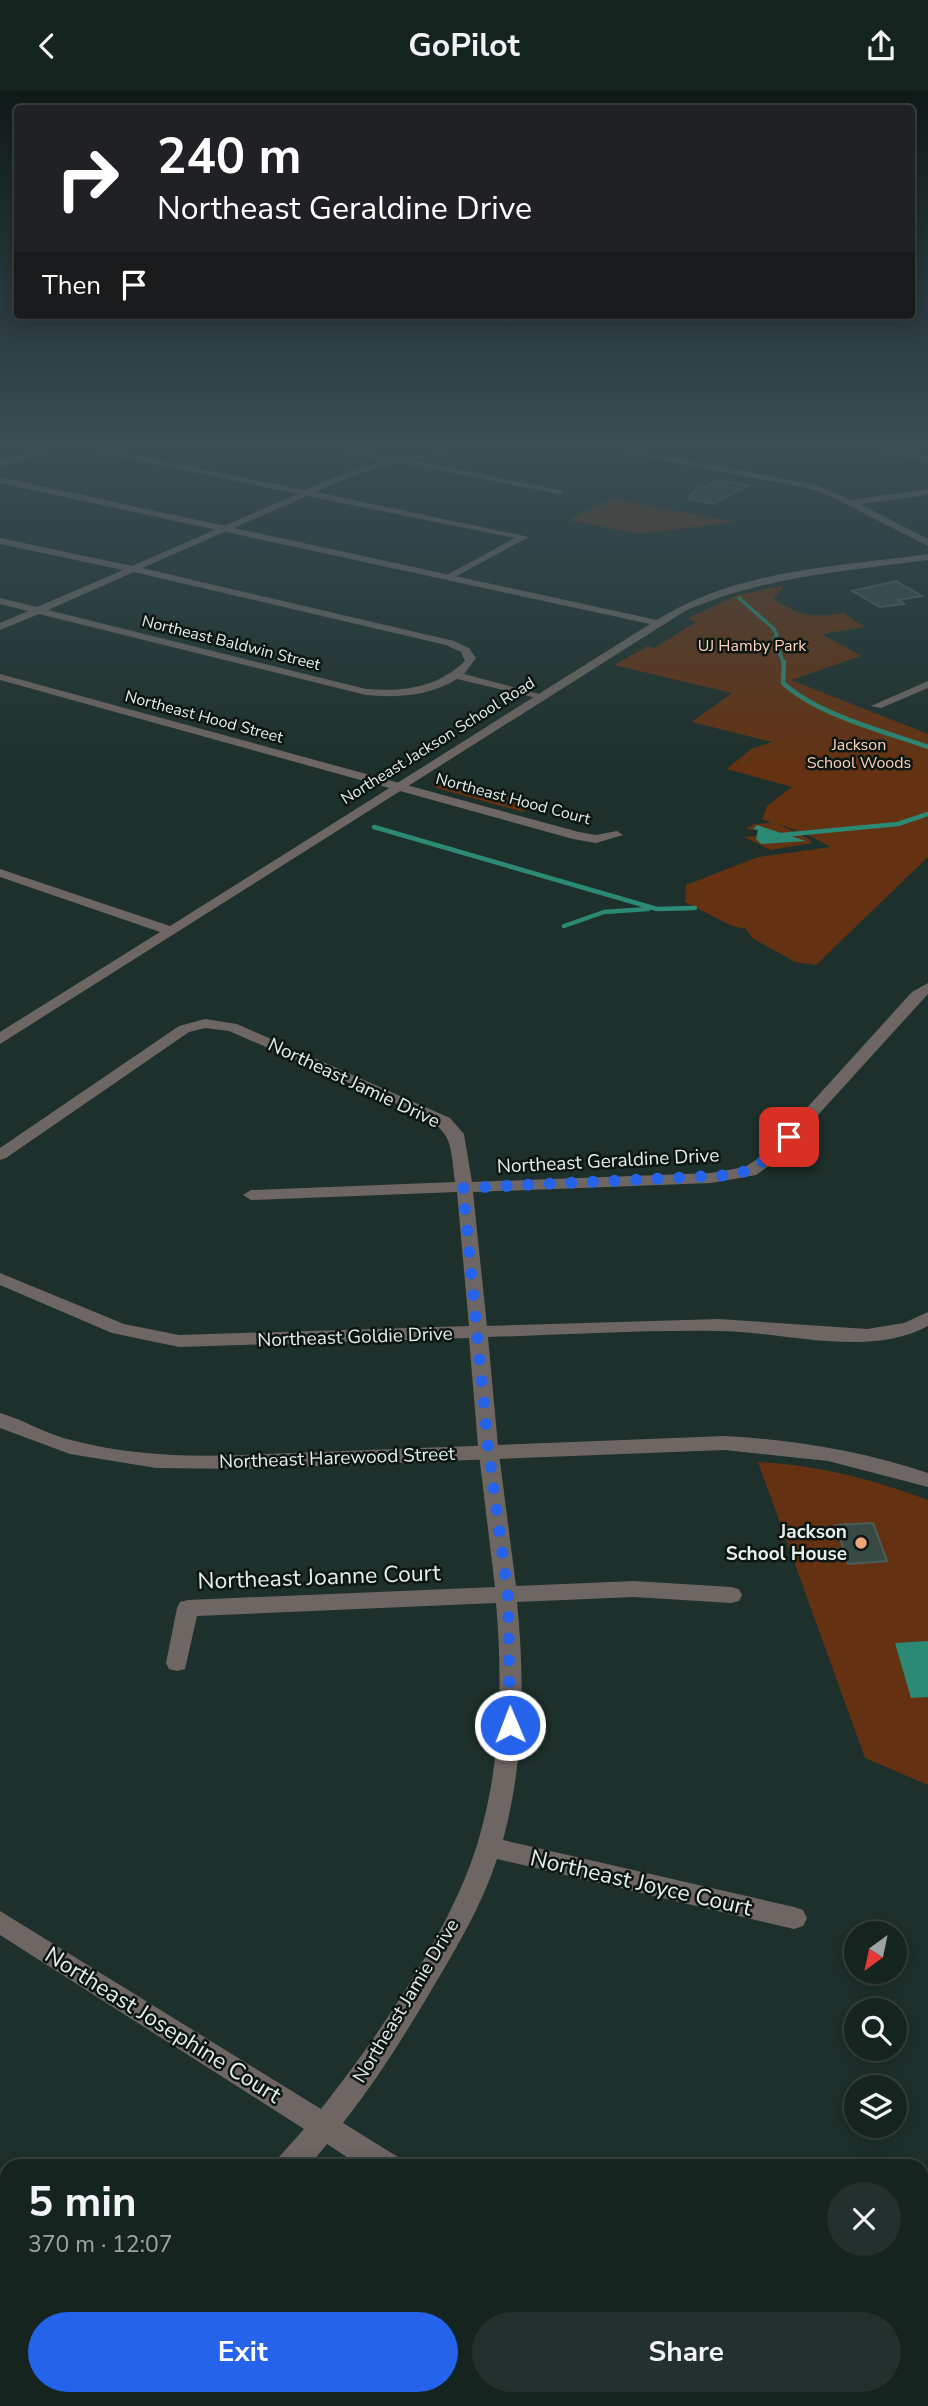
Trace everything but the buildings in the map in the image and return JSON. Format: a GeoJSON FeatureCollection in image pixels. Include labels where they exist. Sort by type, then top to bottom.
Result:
{"type":"FeatureCollection","features":[{"type":"Feature","properties":{"kind":"street"},"geometry":{"type":"LineString","coordinates":[[57,553],[450,643],[465,649],[471,658],[467,666],[454,675]]}},
{"type":"Feature","properties":{"kind":"street"},"geometry":{"type":"LineString","coordinates":[[0,627],[170,553]]}},
{"type":"Feature","properties":{"kind":"street"},"geometry":{"type":"LineString","coordinates":[[337,553],[658,623]]}},
{"type":"Feature","properties":{"kind":"street"},"geometry":{"type":"LineString","coordinates":[[448,577],[494,553]]}},
{"type":"Feature","properties":{"kind":"street","name":"Northeast Jackson School Road"},"geometry":{"type":"LineString","coordinates":[[0,1039],[658,623],[699,600],[731,589],[928,557]]}},
{"type":"Feature","properties":{"kind":"street","name":"Northeast Baldwin Street"},"geometry":{"type":"LineString","coordinates":[[0,601],[366,692],[393,694],[419,690],[454,675]]}},
{"type":"Feature","properties":{"kind":"street"},"geometry":{"type":"LineString","coordinates":[[454,675],[541,697]]}},
{"type":"Feature","properties":{"kind":"street","name":"Northeast Hood Street"},"geometry":{"type":"LineString","coordinates":[[1,678],[399,787]]}},
{"type":"Feature","properties":{"kind":"street"},"geometry":{"type":"LineString","coordinates":[[877,706],[925,687]]}},
{"type":"Feature","properties":{"kind":"street","name":"Northeast Hood Court"},"geometry":{"type":"LineString","coordinates":[[399,787],[578,836],[596,839],[617,835]]}},
{"type":"Feature","properties":{"kind":"street"},"geometry":{"type":"LineString","coordinates":[[0,873],[172,931]]}},
{"type":"Feature","properties":{"kind":"street","name":"Northeast Geraldine Drive"},"geometry":{"type":"LineString","coordinates":[[251,1195],[711,1178],[750,1171],[771,1157],[917,995],[928,987]]}},
{"type":"Feature","properties":{"kind":"street","name":"Northeast Jamie Drive"},"geometry":{"type":"LineString","coordinates":[[0,1156],[184,1029],[205,1023],[232,1027],[424,1110],[444,1121],[456,1134],[489,1452],[508,1596],[510,1725],[503,1779],[489,1847],[440,1951],[384,2044],[326,2128],[297,2159]]}},
{"type":"Feature","properties":{"kind":"street","name":"Northeast Goldie Drive"},"geometry":{"type":"LineString","coordinates":[[0,1277],[93,1319],[159,1339],[226,1342],[698,1325],[749,1326],[862,1335],[905,1330],[928,1318]]}},
{"type":"Feature","properties":{"kind":"street","name":"Northeast Harewood Street"},"geometry":{"type":"LineString","coordinates":[[0,1420],[68,1447],[163,1462],[242,1462],[699,1443],[762,1445],[854,1458],[928,1480]]}},
{"type":"Feature","properties":{"kind":"street"},"geometry":{"type":"LineString","coordinates":[[508,1596],[634,1589],[732,1595]]}},
{"type":"Feature","properties":{"kind":"street","name":"Northeast Joanne Court"},"geometry":{"type":"LineString","coordinates":[[177,1663],[188,1608],[508,1596]]}},
{"type":"Feature","properties":{"kind":"street","name":"Northeast Joyce Court"},"geometry":{"type":"LineString","coordinates":[[489,1847],[794,1918]]}},
{"type":"Feature","properties":{"kind":"street","name":"Northeast Josephine Court"},"geometry":{"type":"LineString","coordinates":[[0,1922],[375,2159]]}},
{"type":"Feature","properties":{"kind":"green space"},"geometry":{"type":"Polygon","coordinates":[[[784,585],[774,599],[792,609],[815,616],[844,613],[864,627],[822,634],[861,656],[791,680],[928,734],[928,857],[816,965],[795,962],[752,938],[746,929],[732,926],[685,902],[686,885],[758,857],[831,847],[776,823],[812,843],[771,850],[744,837],[756,836],[758,830],[746,829],[754,824],[772,823],[762,819],[767,806],[792,787],[727,769],[751,749],[772,742],[692,722],[732,693],[614,665],[648,646],[654,648],[696,622],[687,619],[735,596],[784,585]]]}},
{"type":"Feature","properties":{"kind":"green space"},"geometry":{"type":"Polygon","coordinates":[[[440,778],[535,804],[523,812],[436,788],[432,784],[440,778]]]}},
{"type":"Feature","properties":{"kind":"green space"},"geometry":{"type":"Polygon","coordinates":[[[758,1462],[802,1466],[844,1474],[928,1500],[928,1785],[865,1758],[758,1462]]]}},
{"type":"Feature","properties":{"kind":"shaded area"},"geometry":{"type":"Polygon","coordinates":[[[757,825],[806,841],[761,844],[756,839],[758,830],[753,829],[757,825]]]}},
{"type":"Feature","properties":{"kind":"shaded area"},"geometry":{"type":"Polygon","coordinates":[[[928,1641],[928,1697],[911,1698],[895,1643],[928,1641]]]}},
{"type":"Feature","properties":{"kind":"waterway"},"geometry":{"type":"LineString","coordinates":[[739,598],[774,629],[777,635],[774,639],[784,664]]}},
{"type":"Feature","properties":{"kind":"waterway"},"geometry":{"type":"LineString","coordinates":[[784,664],[783,683],[814,704],[852,721],[928,747]]}},
{"type":"Feature","properties":{"kind":"waterway"},"geometry":{"type":"LineString","coordinates":[[782,835],[898,824],[928,814]]}},
{"type":"Feature","properties":{"kind":"waterway"},"geometry":{"type":"LineString","coordinates":[[374,827],[657,909],[695,908]]}},
{"type":"Feature","properties":{"kind":"waterway"},"geometry":{"type":"LineString","coordinates":[[564,926],[604,912],[648,909]]}},
{"type":"Feature","properties":{"kind":"place","name":"Jackson School House"},"geometry":{"type":"Point","coordinates":[861,1543]}},
{"type":"Feature","properties":{"kind":"route"},"geometry":{"type":"LineString","coordinates":[[510,1725],[508,1596],[488,1446],[463,1188],[734,1175],[750,1171],[771,1157],[789,1137]]}},
{"type":"Feature","properties":{"kind":"park label","name":"UJ Hamby Park"},"geometry":{"type":"Point","coordinates":[752,646]}},
{"type":"Feature","properties":{"kind":"park label","name":"Jackson School Woods"},"geometry":{"type":"Point","coordinates":[859,754]}}]}
